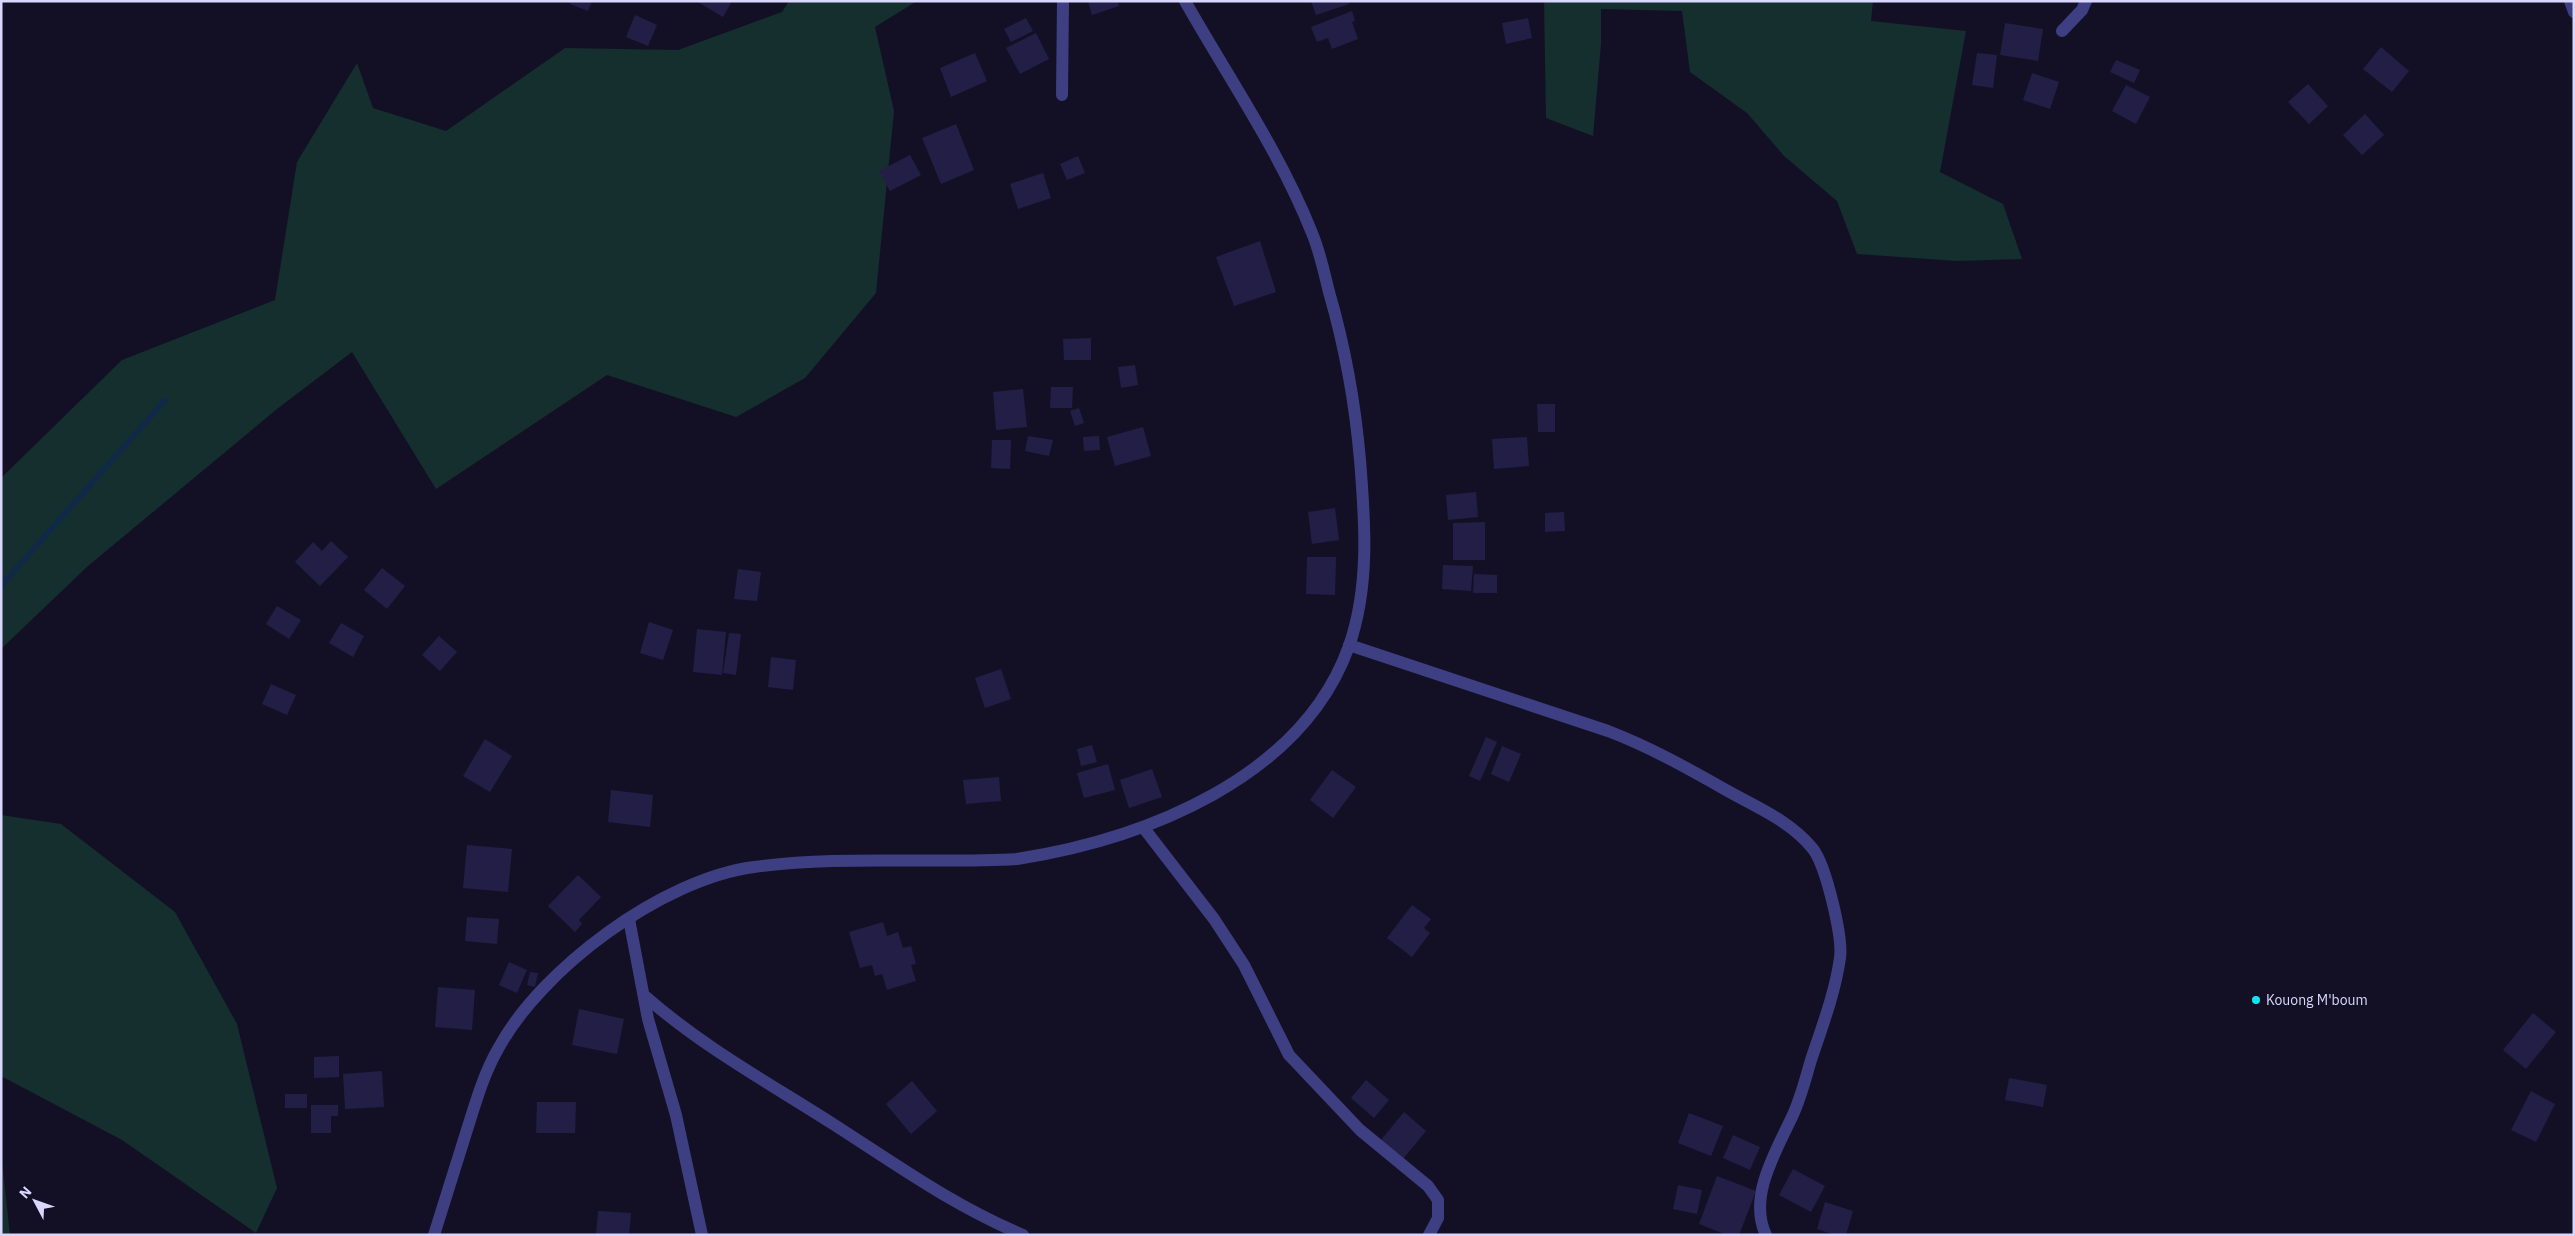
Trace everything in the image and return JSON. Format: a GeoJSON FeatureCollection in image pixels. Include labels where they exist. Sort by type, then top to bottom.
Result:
{"type":"FeatureCollection","features":[{"type":"Feature","properties":{"kind":"street"},"geometry":{"type":"LineString","coordinates":[[1062,95],[1063,1]]}},
{"type":"Feature","properties":{"kind":"street"},"geometry":{"type":"LineString","coordinates":[[434,1235],[479,1092],[497,1050],[525,1008],[567,965],[597,940],[629,919],[668,896],[693,885],[751,867],[793,863],[1017,859],[1043,855],[1143,828],[1216,792],[1264,762],[1296,733],[1326,693],[1349,645],[1362,583],[1365,544],[1357,423],[1342,339],[1316,244],[1302,210],[1273,153],[1185,1]]}},
{"type":"Feature","properties":{"kind":"street"},"geometry":{"type":"LineString","coordinates":[[2062,31],[2082,10],[2086,1]]}},
{"type":"Feature","properties":{"kind":"street"},"geometry":{"type":"LineString","coordinates":[[2570,1],[2574,12]]}},
{"type":"Feature","properties":{"kind":"street"},"geometry":{"type":"LineString","coordinates":[[1349,645],[1608,730],[1642,744],[1766,810],[1804,838],[1814,851],[1830,893],[1840,956],[1827,1012],[1794,1113],[1768,1168],[1761,1199],[1761,1226],[1766,1235]]}},
{"type":"Feature","properties":{"kind":"street"},"geometry":{"type":"LineString","coordinates":[[1143,828],[1214,919],[1244,965],[1290,1055],[1360,1130],[1428,1186],[1438,1200],[1438,1218],[1429,1235]]}},
{"type":"Feature","properties":{"kind":"street"},"geometry":{"type":"LineString","coordinates":[[629,919],[646,997],[653,1041],[676,1115],[702,1235]]}},
{"type":"Feature","properties":{"kind":"street"},"geometry":{"type":"LineString","coordinates":[[646,997],[687,1032],[832,1123],[908,1174],[972,1210],[1023,1235]]}},
{"type":"Feature","properties":{"kind":"green space"},"geometry":{"type":"Polygon","coordinates":[[[789,1],[917,1],[875,27],[894,111],[876,293],[805,378],[736,417],[607,375],[436,489],[352,352],[277,409],[88,566],[1,649],[1,478],[122,360],[275,300],[297,162],[357,63],[373,108],[446,131],[565,48],[678,50],[782,12],[789,1]]]}},
{"type":"Feature","properties":{"kind":"green space"},"geometry":{"type":"Polygon","coordinates":[[[1544,1],[1873,1],[1871,21],[1966,31],[1940,172],[2003,204],[2022,259],[1957,261],[1857,254],[1837,201],[1784,156],[1747,113],[1690,72],[1682,11],[1601,9],[1601,44],[1593,136],[1546,118],[1544,1]]]}},
{"type":"Feature","properties":{"kind":"green space"},"geometry":{"type":"Polygon","coordinates":[[[1,815],[61,824],[175,912],[237,1024],[277,1188],[256,1233],[122,1140],[1,1076],[1,815]]]}},
{"type":"Feature","properties":{"kind":"green space"},"geometry":{"type":"Polygon","coordinates":[[[1,1152],[10,1235],[1,1235],[1,1152]]]}},
{"type":"Feature","properties":{"kind":"building"},"geometry":{"type":"Polygon","coordinates":[[[571,1],[592,1],[588,11],[570,4],[571,1]]]}},
{"type":"Feature","properties":{"kind":"building"},"geometry":{"type":"Polygon","coordinates":[[[696,1],[732,1],[723,17],[696,1]]]}},
{"type":"Feature","properties":{"kind":"building"},"geometry":{"type":"Polygon","coordinates":[[[1088,1],[1118,1],[1119,6],[1092,15],[1088,1]]]}},
{"type":"Feature","properties":{"kind":"building"},"geometry":{"type":"Polygon","coordinates":[[[1311,1],[1348,1],[1349,4],[1316,15],[1311,1]]]}},
{"type":"Feature","properties":{"kind":"building"},"geometry":{"type":"Polygon","coordinates":[[[1352,11],[1355,21],[1352,22],[1358,39],[1332,49],[1328,38],[1317,42],[1311,27],[1352,11]]]}},
{"type":"Feature","properties":{"kind":"building"},"geometry":{"type":"Polygon","coordinates":[[[635,15],[657,25],[648,46],[626,37],[635,15]]]}},
{"type":"Feature","properties":{"kind":"building"},"geometry":{"type":"Polygon","coordinates":[[[1026,18],[1033,31],[1011,42],[1004,29],[1026,18]]]}},
{"type":"Feature","properties":{"kind":"building"},"geometry":{"type":"Polygon","coordinates":[[[1528,18],[1532,38],[1506,44],[1502,23],[1528,18]]]}},
{"type":"Feature","properties":{"kind":"building"},"geometry":{"type":"Polygon","coordinates":[[[2005,23],[2043,29],[2038,61],[2000,55],[2005,23]]]}},
{"type":"Feature","properties":{"kind":"building"},"geometry":{"type":"Polygon","coordinates":[[[1036,33],[1049,59],[1020,74],[1006,48],[1036,33]]]}},
{"type":"Feature","properties":{"kind":"building"},"geometry":{"type":"Polygon","coordinates":[[[2381,47],[2409,71],[2392,92],[2363,69],[2381,47]]]}},
{"type":"Feature","properties":{"kind":"building"},"geometry":{"type":"Polygon","coordinates":[[[975,53],[987,81],[951,97],[940,68],[975,53]]]}},
{"type":"Feature","properties":{"kind":"building"},"geometry":{"type":"Polygon","coordinates":[[[1977,53],[1997,55],[1993,88],[1972,85],[1977,53]]]}},
{"type":"Feature","properties":{"kind":"building"},"geometry":{"type":"Polygon","coordinates":[[[2116,60],[2140,70],[2134,83],[2110,72],[2116,60]]]}},
{"type":"Feature","properties":{"kind":"building"},"geometry":{"type":"Polygon","coordinates":[[[2032,73],[2059,82],[2050,109],[2023,100],[2032,73]]]}},
{"type":"Feature","properties":{"kind":"building"},"geometry":{"type":"Polygon","coordinates":[[[2308,84],[2328,106],[2309,124],[2288,102],[2308,84]]]}},
{"type":"Feature","properties":{"kind":"building"},"geometry":{"type":"Polygon","coordinates":[[[2126,85],[2150,97],[2136,124],[2112,111],[2126,85]]]}},
{"type":"Feature","properties":{"kind":"building"},"geometry":{"type":"Polygon","coordinates":[[[2365,114],[2384,135],[2362,155],[2343,135],[2365,114]]]}},
{"type":"Feature","properties":{"kind":"building"},"geometry":{"type":"Polygon","coordinates":[[[956,124],[974,170],[941,184],[922,138],[956,124]]]}},
{"type":"Feature","properties":{"kind":"building"},"geometry":{"type":"Polygon","coordinates":[[[910,155],[921,175],[890,191],[879,171],[910,155]]]}},
{"type":"Feature","properties":{"kind":"building"},"geometry":{"type":"Polygon","coordinates":[[[1078,156],[1085,173],[1067,180],[1060,164],[1078,156]]]}},
{"type":"Feature","properties":{"kind":"building"},"geometry":{"type":"Polygon","coordinates":[[[1043,173],[1051,198],[1018,209],[1010,184],[1043,173]]]}},
{"type":"Feature","properties":{"kind":"building"},"geometry":{"type":"Polygon","coordinates":[[[1260,241],[1276,292],[1234,306],[1216,257],[1260,241]]]}},
{"type":"Feature","properties":{"kind":"building"},"geometry":{"type":"Polygon","coordinates":[[[1091,338],[1091,360],[1064,360],[1063,339],[1091,338]]]}},
{"type":"Feature","properties":{"kind":"building"},"geometry":{"type":"Polygon","coordinates":[[[1135,365],[1138,385],[1121,388],[1118,367],[1135,365]]]}},
{"type":"Feature","properties":{"kind":"building"},"geometry":{"type":"Polygon","coordinates":[[[1051,387],[1073,387],[1072,408],[1050,408],[1051,387]]]}},
{"type":"Feature","properties":{"kind":"building"},"geometry":{"type":"Polygon","coordinates":[[[1023,389],[1027,427],[996,430],[993,392],[1023,389]]]}},
{"type":"Feature","properties":{"kind":"building"},"geometry":{"type":"Polygon","coordinates":[[[1537,404],[1555,404],[1555,432],[1538,432],[1537,404]]]}},
{"type":"Feature","properties":{"kind":"building"},"geometry":{"type":"Polygon","coordinates":[[[1079,408],[1084,423],[1075,426],[1070,411],[1079,408]]]}},
{"type":"Feature","properties":{"kind":"building"},"geometry":{"type":"Polygon","coordinates":[[[1143,427],[1151,456],[1115,466],[1107,437],[1143,427]]]}},
{"type":"Feature","properties":{"kind":"building"},"geometry":{"type":"Polygon","coordinates":[[[1028,436],[1053,440],[1049,456],[1025,451],[1028,436]]]}},
{"type":"Feature","properties":{"kind":"building"},"geometry":{"type":"Polygon","coordinates":[[[1099,436],[1100,450],[1084,451],[1083,437],[1099,436]]]}},
{"type":"Feature","properties":{"kind":"building"},"geometry":{"type":"Polygon","coordinates":[[[1527,437],[1529,466],[1494,469],[1492,439],[1527,437]]]}},
{"type":"Feature","properties":{"kind":"building"},"geometry":{"type":"Polygon","coordinates":[[[992,440],[1011,440],[1010,469],[991,468],[992,440]]]}},
{"type":"Feature","properties":{"kind":"building"},"geometry":{"type":"Polygon","coordinates":[[[1476,492],[1478,517],[1448,520],[1446,495],[1476,492]]]}},
{"type":"Feature","properties":{"kind":"building"},"geometry":{"type":"Polygon","coordinates":[[[1335,508],[1339,540],[1312,544],[1308,512],[1335,508]]]}},
{"type":"Feature","properties":{"kind":"building"},"geometry":{"type":"Polygon","coordinates":[[[1564,512],[1565,531],[1545,532],[1545,513],[1564,512]]]}},
{"type":"Feature","properties":{"kind":"building"},"geometry":{"type":"Polygon","coordinates":[[[1485,522],[1485,560],[1453,560],[1453,523],[1485,522]]]}},
{"type":"Feature","properties":{"kind":"building"},"geometry":{"type":"Polygon","coordinates":[[[331,541],[348,557],[320,586],[295,562],[313,542],[322,551],[331,541]]]}},
{"type":"Feature","properties":{"kind":"building"},"geometry":{"type":"Polygon","coordinates":[[[1307,557],[1336,557],[1335,595],[1306,594],[1307,557]]]}},
{"type":"Feature","properties":{"kind":"building"},"geometry":{"type":"Polygon","coordinates":[[[1443,565],[1473,566],[1471,591],[1442,589],[1443,565]]]}},
{"type":"Feature","properties":{"kind":"building"},"geometry":{"type":"Polygon","coordinates":[[[382,568],[405,586],[387,609],[364,590],[382,568]]]}},
{"type":"Feature","properties":{"kind":"building"},"geometry":{"type":"Polygon","coordinates":[[[738,569],[761,572],[757,601],[734,599],[738,569]]]}},
{"type":"Feature","properties":{"kind":"building"},"geometry":{"type":"Polygon","coordinates":[[[1474,574],[1497,575],[1497,593],[1473,593],[1474,574]]]}},
{"type":"Feature","properties":{"kind":"building"},"geometry":{"type":"Polygon","coordinates":[[[277,606],[301,620],[289,639],[266,624],[277,606]]]}},
{"type":"Feature","properties":{"kind":"building"},"geometry":{"type":"Polygon","coordinates":[[[649,622],[673,630],[663,660],[640,653],[649,622]]]}},
{"type":"Feature","properties":{"kind":"building"},"geometry":{"type":"Polygon","coordinates":[[[341,623],[364,636],[353,657],[329,643],[341,623]]]}},
{"type":"Feature","properties":{"kind":"building"},"geometry":{"type":"Polygon","coordinates":[[[697,629],[726,632],[722,675],[693,672],[697,629]]]}},
{"type":"Feature","properties":{"kind":"building"},"geometry":{"type":"Polygon","coordinates":[[[729,633],[741,634],[736,675],[723,673],[729,633]]]}},
{"type":"Feature","properties":{"kind":"building"},"geometry":{"type":"Polygon","coordinates":[[[439,636],[457,652],[440,671],[422,655],[439,636]]]}},
{"type":"Feature","properties":{"kind":"building"},"geometry":{"type":"Polygon","coordinates":[[[771,657],[796,660],[793,690],[768,687],[771,657]]]}},
{"type":"Feature","properties":{"kind":"building"},"geometry":{"type":"Polygon","coordinates":[[[1001,669],[1011,699],[985,708],[975,678],[1001,669]]]}},
{"type":"Feature","properties":{"kind":"building"},"geometry":{"type":"Polygon","coordinates":[[[271,684],[296,695],[287,715],[262,704],[271,684]]]}},
{"type":"Feature","properties":{"kind":"building"},"geometry":{"type":"Polygon","coordinates":[[[1486,737],[1497,742],[1480,781],[1469,776],[1486,737]]]}},
{"type":"Feature","properties":{"kind":"building"},"geometry":{"type":"Polygon","coordinates":[[[485,739],[512,756],[490,792],[463,776],[485,739]]]}},
{"type":"Feature","properties":{"kind":"building"},"geometry":{"type":"Polygon","coordinates":[[[1092,745],[1097,762],[1081,766],[1077,749],[1092,745]]]}},
{"type":"Feature","properties":{"kind":"building"},"geometry":{"type":"Polygon","coordinates":[[[1502,746],[1521,754],[1509,782],[1491,774],[1502,746]]]}},
{"type":"Feature","properties":{"kind":"building"},"geometry":{"type":"Polygon","coordinates":[[[1108,764],[1115,790],[1084,798],[1077,773],[1108,764]]]}},
{"type":"Feature","properties":{"kind":"building"},"geometry":{"type":"Polygon","coordinates":[[[1152,769],[1162,797],[1129,808],[1120,780],[1152,769]]]}},
{"type":"Feature","properties":{"kind":"building"},"geometry":{"type":"Polygon","coordinates":[[[1332,770],[1356,787],[1333,818],[1310,800],[1332,770]]]}},
{"type":"Feature","properties":{"kind":"building"},"geometry":{"type":"Polygon","coordinates":[[[999,777],[1001,801],[966,804],[963,780],[999,777]]]}},
{"type":"Feature","properties":{"kind":"building"},"geometry":{"type":"Polygon","coordinates":[[[611,790],[653,795],[650,827],[608,822],[611,790]]]}},
{"type":"Feature","properties":{"kind":"building"},"geometry":{"type":"Polygon","coordinates":[[[467,845],[512,849],[508,892],[463,888],[467,845]]]}},
{"type":"Feature","properties":{"kind":"building"},"geometry":{"type":"Polygon","coordinates":[[[578,875],[601,897],[579,920],[582,924],[575,932],[548,906],[578,875]]]}},
{"type":"Feature","properties":{"kind":"building"},"geometry":{"type":"Polygon","coordinates":[[[1412,905],[1431,919],[1424,928],[1430,933],[1412,957],[1387,938],[1412,905]]]}},
{"type":"Feature","properties":{"kind":"building"},"geometry":{"type":"Polygon","coordinates":[[[467,917],[499,919],[497,944],[465,941],[467,917]]]}},
{"type":"Feature","properties":{"kind":"building"},"geometry":{"type":"Polygon","coordinates":[[[883,922],[887,936],[898,932],[903,948],[911,946],[916,964],[911,965],[916,981],[887,990],[882,974],[875,976],[872,965],[860,968],[849,932],[883,922]]]}},
{"type":"Feature","properties":{"kind":"building"},"geometry":{"type":"Polygon","coordinates":[[[509,962],[527,970],[517,993],[499,985],[509,962]]]}},
{"type":"Feature","properties":{"kind":"building"},"geometry":{"type":"Polygon","coordinates":[[[530,972],[538,973],[535,987],[527,985],[530,972]]]}},
{"type":"Feature","properties":{"kind":"building"},"geometry":{"type":"Polygon","coordinates":[[[438,987],[475,990],[472,1030],[435,1027],[438,987]]]}},
{"type":"Feature","properties":{"kind":"building"},"geometry":{"type":"Polygon","coordinates":[[[579,1009],[624,1019],[617,1054],[572,1045],[579,1009]]]}},
{"type":"Feature","properties":{"kind":"building"},"geometry":{"type":"Polygon","coordinates":[[[2533,1013],[2556,1032],[2526,1069],[2503,1050],[2533,1013]]]}},
{"type":"Feature","properties":{"kind":"building"},"geometry":{"type":"Polygon","coordinates":[[[339,1056],[339,1077],[314,1078],[314,1057],[339,1056]]]}},
{"type":"Feature","properties":{"kind":"building"},"geometry":{"type":"Polygon","coordinates":[[[382,1071],[384,1107],[345,1109],[343,1074],[382,1071]]]}},
{"type":"Feature","properties":{"kind":"building"},"geometry":{"type":"Polygon","coordinates":[[[2009,1078],[2047,1085],[2043,1107],[2005,1100],[2009,1078]]]}},
{"type":"Feature","properties":{"kind":"building"},"geometry":{"type":"Polygon","coordinates":[[[1366,1080],[1389,1100],[1374,1118],[1351,1098],[1366,1080]]]}},
{"type":"Feature","properties":{"kind":"building"},"geometry":{"type":"Polygon","coordinates":[[[912,1081],[937,1111],[911,1134],[886,1104],[912,1081]]]}},
{"type":"Feature","properties":{"kind":"building"},"geometry":{"type":"Polygon","coordinates":[[[2531,1091],[2555,1104],[2536,1142],[2511,1130],[2531,1091]]]}},
{"type":"Feature","properties":{"kind":"building"},"geometry":{"type":"Polygon","coordinates":[[[285,1094],[307,1094],[307,1108],[285,1108],[285,1094]]]}},
{"type":"Feature","properties":{"kind":"building"},"geometry":{"type":"Polygon","coordinates":[[[537,1102],[576,1102],[575,1133],[536,1133],[537,1102]]]}},
{"type":"Feature","properties":{"kind":"building"},"geometry":{"type":"Polygon","coordinates":[[[311,1105],[338,1105],[338,1116],[331,1116],[331,1133],[311,1133],[311,1105]]]}},
{"type":"Feature","properties":{"kind":"building"},"geometry":{"type":"Polygon","coordinates":[[[1404,1112],[1426,1131],[1403,1159],[1381,1140],[1404,1112]]]}},
{"type":"Feature","properties":{"kind":"building"},"geometry":{"type":"Polygon","coordinates":[[[1689,1113],[1723,1126],[1711,1156],[1678,1143],[1689,1113]]]}},
{"type":"Feature","properties":{"kind":"building"},"geometry":{"type":"Polygon","coordinates":[[[1733,1135],[1760,1147],[1750,1170],[1723,1158],[1733,1135]]]}},
{"type":"Feature","properties":{"kind":"building"},"geometry":{"type":"Polygon","coordinates":[[[1793,1169],[1825,1186],[1811,1212],[1779,1195],[1793,1169]]]}},
{"type":"Feature","properties":{"kind":"building"},"geometry":{"type":"Polygon","coordinates":[[[1717,1176],[1756,1191],[1739,1235],[1727,1235],[1699,1224],[1717,1176]]]}},
{"type":"Feature","properties":{"kind":"building"},"geometry":{"type":"Polygon","coordinates":[[[1678,1185],[1702,1190],[1697,1214],[1673,1209],[1678,1185]]]}},
{"type":"Feature","properties":{"kind":"building"},"geometry":{"type":"Polygon","coordinates":[[[1825,1202],[1853,1211],[1846,1235],[1834,1235],[1817,1229],[1825,1202]]]}},
{"type":"Feature","properties":{"kind":"building"},"geometry":{"type":"Polygon","coordinates":[[[598,1211],[631,1213],[629,1235],[596,1235],[598,1211]]]}},
{"type":"Feature","properties":{"kind":"waterway"},"geometry":{"type":"LineString","coordinates":[[1,586],[165,400]]}},
{"type":"Feature","properties":{"kind":"place","name":"Kouong M'boum"},"geometry":{"type":"Point","coordinates":[2256,1000]}}]}
